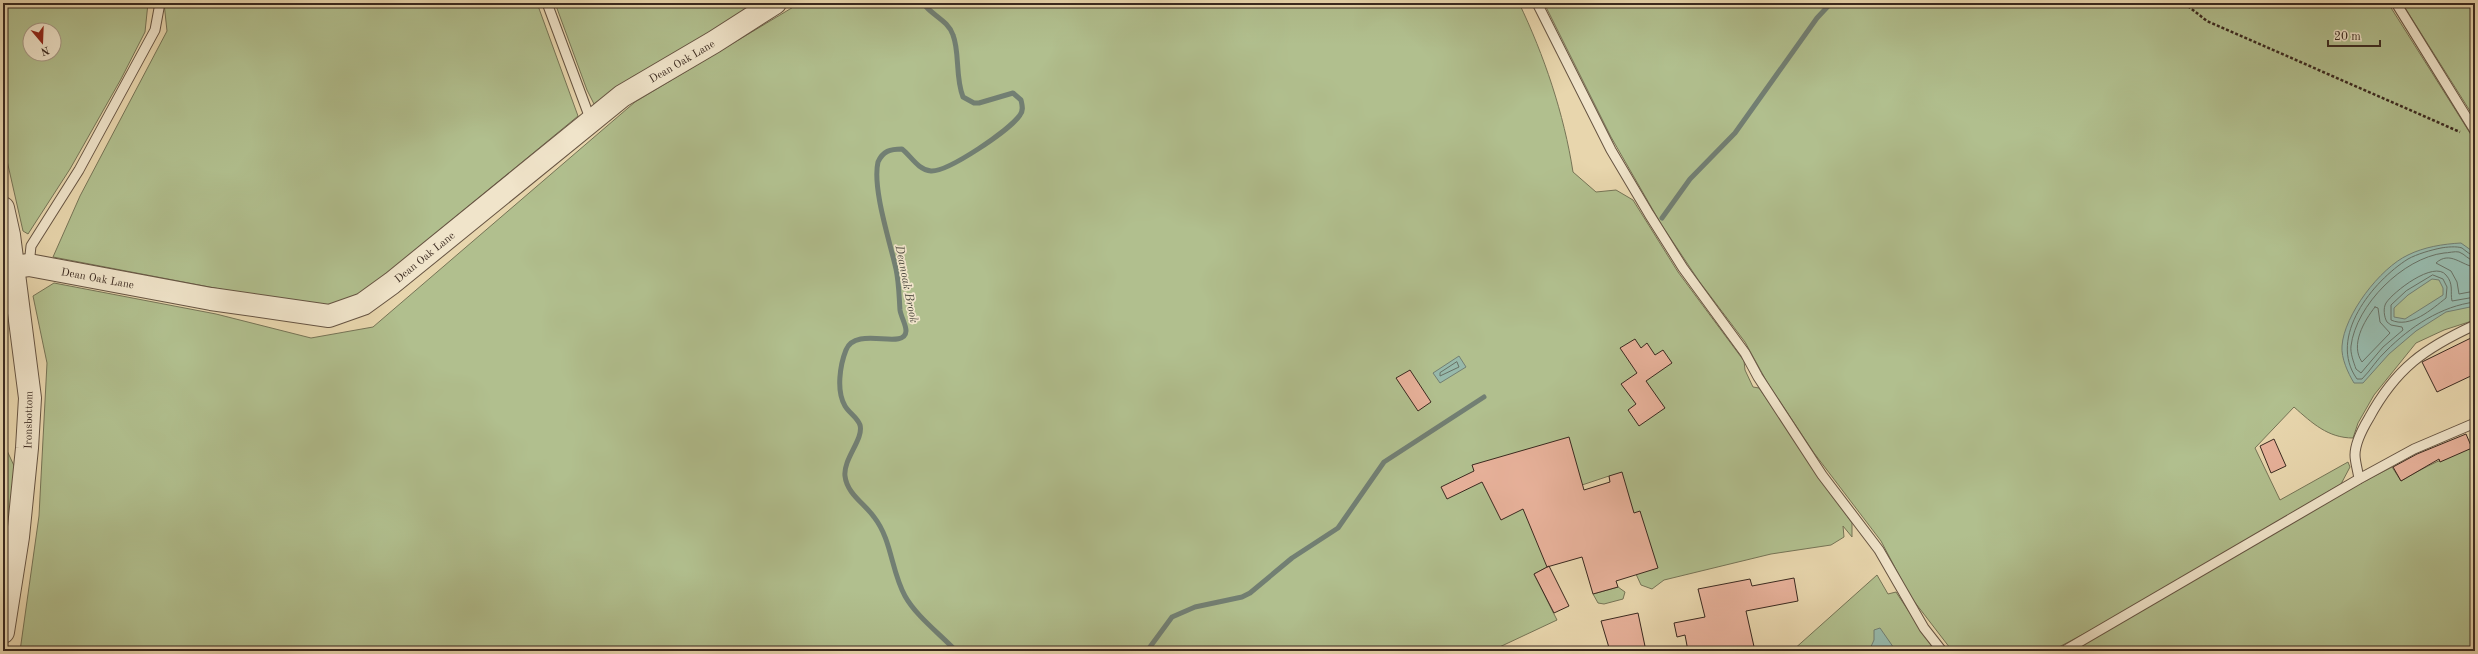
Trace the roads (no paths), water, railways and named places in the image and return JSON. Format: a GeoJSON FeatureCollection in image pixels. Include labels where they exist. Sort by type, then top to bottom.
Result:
{"type":"FeatureCollection","features":[{"type":"Feature","properties":{"kind":"street","name":"Dean Oak Lane"},"geometry":{"type":"LineString","coordinates":[[21,266],[212,299],[329,316],[363,304],[392,283],[622,96],[714,42],[775,3]]}},
{"type":"Feature","properties":{"kind":"street","name":"Ironsbottom"},"geometry":{"type":"LineString","coordinates":[[3,208],[21,266],[30,398],[27,448],[18,538],[3,632]]}},
{"type":"Feature","properties":{"kind":"lane"},"geometry":{"type":"LineString","coordinates":[[21,266],[31,246],[79,170],[156,30],[160,3]]}},
{"type":"Feature","properties":{"kind":"lane"},"geometry":{"type":"LineString","coordinates":[[547,3],[591,121]]}},
{"type":"Feature","properties":{"kind":"lane"},"geometry":{"type":"LineString","coordinates":[[1538,3],[1612,150],[1649,214],[1683,268],[1746,353],[1762,383],[1822,475],[1879,550],[1924,628],[1942,651]]}},
{"type":"Feature","properties":{"kind":"lane"},"geometry":{"type":"LineString","coordinates":[[2396,3],[2474,129]]}},
{"type":"Feature","properties":{"kind":"lane"},"geometry":{"type":"LineString","coordinates":[[2359,479],[2355,454],[2360,434],[2384,392],[2414,358],[2440,341],[2475,325]]}},
{"type":"Feature","properties":{"kind":"lane"},"geometry":{"type":"LineString","coordinates":[[2064,651],[2359,479],[2414,449],[2475,423]]}},
{"type":"Feature","properties":{"kind":"water"},"geometry":{"type":"Polygon","coordinates":[[[2461,243],[2475,253],[2475,306],[2446,312],[2416,331],[2389,354],[2363,383],[2354,383],[2347,370],[2342,346],[2344,334],[2349,321],[2365,294],[2386,270],[2397,261],[2408,255],[2427,248],[2461,243]],[[2432,279],[2408,295],[2394,308],[2394,317],[2405,319],[2443,295],[2443,288],[2439,280],[2432,279]]]}},
{"type":"Feature","properties":{"kind":"water"},"geometry":{"type":"Polygon","coordinates":[[[1459,356],[1466,367],[1440,383],[1433,373],[1459,356]]]}},
{"type":"Feature","properties":{"kind":"water"},"geometry":{"type":"Polygon","coordinates":[[[1880,628],[1896,651],[1869,651],[1874,640],[1874,630],[1880,628]]]}},
{"type":"Feature","properties":{"kind":"waterway","name":"Deanoak Brook"},"geometry":{"type":"LineString","coordinates":[[923,3],[951,30],[955,42],[959,81],[963,97],[974,103],[979,103],[1013,93],[1021,100],[1022,111],[1014,122],[992,140],[964,158],[939,169],[931,171],[922,168],[902,149],[887,151],[880,158],[877,173],[879,200],[896,269],[900,310],[906,331],[904,337],[898,339],[869,338],[859,339],[851,343],[844,356],[840,386],[842,400],[845,406],[860,425],[859,436],[845,470],[846,482],[849,488],[880,526],[888,546],[900,586],[905,596],[915,611],[956,651]]}},
{"type":"Feature","properties":{"kind":"waterway"},"geometry":{"type":"LineString","coordinates":[[1662,218],[1690,179],[1735,133],[1817,18],[1831,3]]}},
{"type":"Feature","properties":{"kind":"waterway"},"geometry":{"type":"LineString","coordinates":[[1147,651],[1172,617],[1195,607],[1242,597],[1250,593],[1292,558],[1338,528],[1384,462],[1484,397]]}}]}
